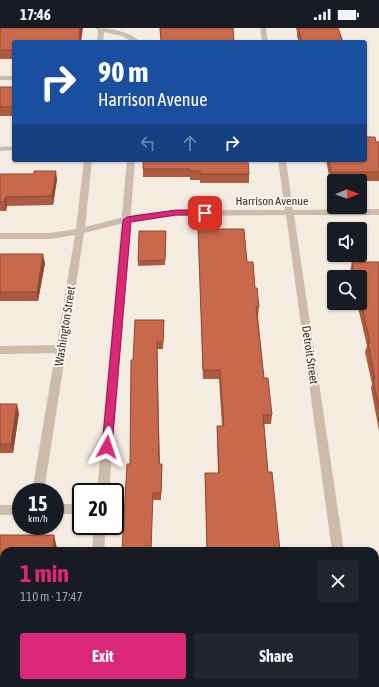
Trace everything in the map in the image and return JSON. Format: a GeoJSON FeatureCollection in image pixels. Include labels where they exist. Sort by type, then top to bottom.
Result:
{"type":"FeatureCollection","features":[{"type":"Feature","properties":{"kind":"street"},"geometry":{"type":"LineString","coordinates":[[263,28],[265,40]]}},
{"type":"Feature","properties":{"kind":"street"},"geometry":{"type":"LineString","coordinates":[[100,40],[100,29],[107,32],[126,35],[135,40]]}},
{"type":"Feature","properties":{"kind":"street"},"geometry":{"type":"LineString","coordinates":[[0,78],[12,78]]}},
{"type":"Feature","properties":{"kind":"street"},"geometry":{"type":"LineString","coordinates":[[0,149],[12,148]]}},
{"type":"Feature","properties":{"kind":"street","name":"Washington Street"},"geometry":{"type":"LineString","coordinates":[[39,483],[80,231],[88,162]]}},
{"type":"Feature","properties":{"kind":"street"},"geometry":{"type":"LineString","coordinates":[[104,483],[131,162]]}},
{"type":"Feature","properties":{"kind":"street","name":"Detroit Street"},"geometry":{"type":"LineString","coordinates":[[282,162],[337,547]]}},
{"type":"Feature","properties":{"kind":"street","name":"Harrison Avenue"},"geometry":{"type":"LineString","coordinates":[[0,236],[50,236],[80,231],[127,220],[176,213],[379,212]]}},
{"type":"Feature","properties":{"kind":"street"},"geometry":{"type":"LineString","coordinates":[[0,350],[61,349]]}},
{"type":"Feature","properties":{"kind":"street"},"geometry":{"type":"LineString","coordinates":[[0,510],[12,510]]}},
{"type":"Feature","properties":{"kind":"street"},"geometry":{"type":"LineString","coordinates":[[98,547],[99,535]]}},
{"type":"Feature","properties":{"kind":"building"},"geometry":{"type":"Polygon","coordinates":[[[0,28],[80,28],[79,40],[12,40],[12,50],[0,50],[0,28]]]}},
{"type":"Feature","properties":{"kind":"building"},"geometry":{"type":"Polygon","coordinates":[[[160,28],[233,28],[234,40],[161,40],[160,28]]]}},
{"type":"Feature","properties":{"kind":"building"},"geometry":{"type":"Polygon","coordinates":[[[298,28],[338,28],[342,40],[301,40],[298,28]]]}},
{"type":"Feature","properties":{"kind":"building"},"geometry":{"type":"Polygon","coordinates":[[[0,87],[12,87],[12,107],[0,107],[0,87]]]}},
{"type":"Feature","properties":{"kind":"building"},"geometry":{"type":"Polygon","coordinates":[[[367,137],[375,137],[376,142],[379,142],[379,172],[331,172],[329,162],[367,162],[367,137]]]}},
{"type":"Feature","properties":{"kind":"building"},"geometry":{"type":"Polygon","coordinates":[[[143,162],[248,162],[249,174],[200,174],[200,171],[190,171],[190,169],[143,169],[143,162]]]}},
{"type":"Feature","properties":{"kind":"building"},"geometry":{"type":"Polygon","coordinates":[[[34,171],[56,171],[52,196],[6,197],[4,202],[0,202],[0,174],[34,174],[34,171]]]}},
{"type":"Feature","properties":{"kind":"building"},"geometry":{"type":"Polygon","coordinates":[[[198,229],[244,229],[247,262],[253,262],[255,288],[257,288],[259,307],[256,307],[264,378],[268,378],[272,415],[263,415],[268,472],[272,472],[280,547],[207,547],[205,473],[219,473],[217,426],[224,426],[220,370],[203,370],[198,229]]]}},
{"type":"Feature","properties":{"kind":"building"},"geometry":{"type":"Polygon","coordinates":[[[139,231],[166,231],[165,260],[138,261],[139,231]]]}},
{"type":"Feature","properties":{"kind":"building"},"geometry":{"type":"Polygon","coordinates":[[[0,254],[43,254],[37,292],[0,292],[0,254]]]}},
{"type":"Feature","properties":{"kind":"building"},"geometry":{"type":"Polygon","coordinates":[[[352,262],[379,262],[379,409],[368,343],[370,343],[363,310],[367,310],[367,270],[354,270],[352,262]]]}},
{"type":"Feature","properties":{"kind":"building"},"geometry":{"type":"Polygon","coordinates":[[[135,320],[164,320],[163,342],[157,342],[159,464],[162,464],[161,493],[153,493],[151,547],[122,547],[127,464],[130,464],[131,360],[133,360],[135,320]]]}},
{"type":"Feature","properties":{"kind":"building"},"geometry":{"type":"Polygon","coordinates":[[[0,404],[17,404],[11,444],[0,444],[0,404]]]}},
{"type":"Feature","properties":{"kind":"building"},"geometry":{"type":"Polygon","coordinates":[[[0,535],[54,535],[53,547],[0,547],[0,535]]]}},
{"type":"Feature","properties":{"kind":"route"},"geometry":{"type":"LineString","coordinates":[[107,447],[127,220],[136,217],[176,213],[205,213]]}}]}
